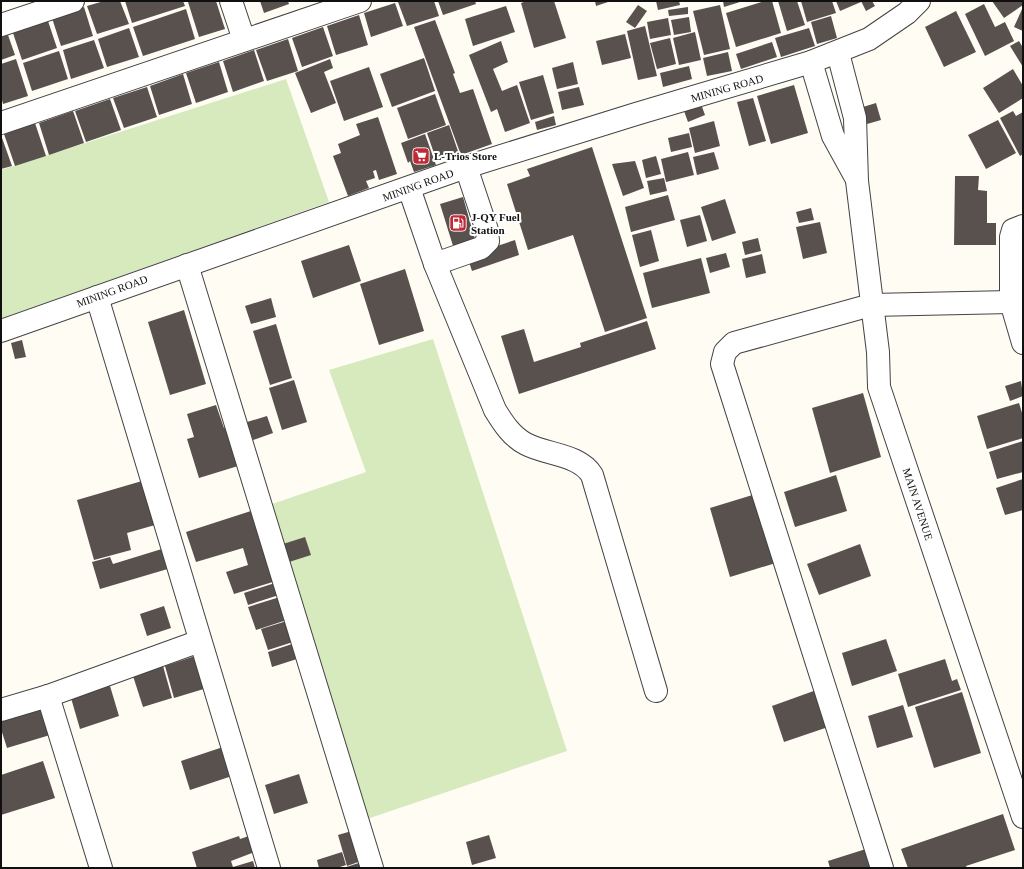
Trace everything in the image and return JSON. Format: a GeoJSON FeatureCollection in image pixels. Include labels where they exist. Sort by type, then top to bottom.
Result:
{"type":"FeatureCollection","features":[{"type":"Feature","properties":{"kind":"street"},"geometry":{"type":"LineString","coordinates":[[1,24],[73,1]]}},
{"type":"Feature","properties":{"kind":"street"},"geometry":{"type":"LineString","coordinates":[[231,1],[244,40]]}},
{"type":"Feature","properties":{"kind":"street"},"geometry":{"type":"LineString","coordinates":[[1,123],[360,1]]}},
{"type":"Feature","properties":{"kind":"street","name":"MINING ROAD"},"geometry":{"type":"LineString","coordinates":[[1,330],[466,167],[838,53],[869,39],[907,13],[919,1]]}},
{"type":"Feature","properties":{"kind":"street","name":"MAIN AVENUE"},"geometry":{"type":"LineString","coordinates":[[838,53],[855,118],[857,181],[871,305],[878,352],[879,386],[1023,817]]}},
{"type":"Feature","properties":{"kind":"street","name":"MAIN AVENUE"},"geometry":{"type":"LineString","coordinates":[[811,62],[833,136],[857,181]]}},
{"type":"Feature","properties":{"kind":"street"},"geometry":{"type":"LineString","coordinates":[[435,264],[481,248],[488,241],[487,230],[466,167]]}},
{"type":"Feature","properties":{"kind":"street"},"geometry":{"type":"LineString","coordinates":[[409,188],[435,264],[495,410],[506,428],[526,444],[582,464],[592,475],[656,691]]}},
{"type":"Feature","properties":{"kind":"street"},"geometry":{"type":"LineString","coordinates":[[1023,226],[1013,230],[1011,237],[1023,343]]}},
{"type":"Feature","properties":{"kind":"street"},"geometry":{"type":"LineString","coordinates":[[187,265],[372,868]]}},
{"type":"Feature","properties":{"kind":"street"},"geometry":{"type":"LineString","coordinates":[[97,297],[268,868]]}},
{"type":"Feature","properties":{"kind":"street"},"geometry":{"type":"LineString","coordinates":[[882,868],[722,364],[725,352],[734,343],[871,305],[1017,300]]}},
{"type":"Feature","properties":{"kind":"street"},"geometry":{"type":"LineString","coordinates":[[1,710],[48,696],[200,641]]}},
{"type":"Feature","properties":{"kind":"street"},"geometry":{"type":"LineString","coordinates":[[48,696],[100,868]]}},
{"type":"Feature","properties":{"kind":"green space"},"geometry":{"type":"Polygon","coordinates":[[[286,79],[329,202],[1,319],[1,170],[286,79]]]}},
{"type":"Feature","properties":{"kind":"green space"},"geometry":{"type":"Polygon","coordinates":[[[433,339],[567,751],[367,819],[272,504],[366,472],[329,370],[433,339]]]}},
{"type":"Feature","properties":{"kind":"building"},"geometry":{"type":"Polygon","coordinates":[[[104,1],[120,1],[129,24],[97,34],[87,6],[104,1]]]}},
{"type":"Feature","properties":{"kind":"building"},"geometry":{"type":"Polygon","coordinates":[[[125,1],[183,1],[185,6],[132,23],[125,1]]]}},
{"type":"Feature","properties":{"kind":"building"},"geometry":{"type":"Polygon","coordinates":[[[216,1],[225,29],[199,37],[188,2],[216,1]]]}},
{"type":"Feature","properties":{"kind":"building"},"geometry":{"type":"Polygon","coordinates":[[[260,1],[288,1],[289,4],[264,13],[260,1]]]}},
{"type":"Feature","properties":{"kind":"building"},"geometry":{"type":"Polygon","coordinates":[[[434,1],[439,16],[407,26],[398,2],[434,1]]]}},
{"type":"Feature","properties":{"kind":"building"},"geometry":{"type":"Polygon","coordinates":[[[438,1],[475,1],[476,4],[443,15],[438,1]]]}},
{"type":"Feature","properties":{"kind":"building"},"geometry":{"type":"Polygon","coordinates":[[[527,1],[554,1],[566,38],[534,48],[521,3],[527,1]]]}},
{"type":"Feature","properties":{"kind":"building"},"geometry":{"type":"Polygon","coordinates":[[[595,1],[611,1],[596,6],[595,1]]]}},
{"type":"Feature","properties":{"kind":"building"},"geometry":{"type":"Polygon","coordinates":[[[656,1],[679,1],[680,5],[658,10],[656,1]]]}},
{"type":"Feature","properties":{"kind":"building"},"geometry":{"type":"Polygon","coordinates":[[[723,1],[743,1],[724,7],[723,1]]]}},
{"type":"Feature","properties":{"kind":"building"},"geometry":{"type":"Polygon","coordinates":[[[765,1],[772,1],[781,33],[736,47],[726,13],[765,1]]]}},
{"type":"Feature","properties":{"kind":"building"},"geometry":{"type":"Polygon","coordinates":[[[778,1],[797,1],[805,25],[787,31],[778,1]]]}},
{"type":"Feature","properties":{"kind":"building"},"geometry":{"type":"Polygon","coordinates":[[[801,1],[832,1],[836,13],[807,22],[801,1]]]}},
{"type":"Feature","properties":{"kind":"building"},"geometry":{"type":"Polygon","coordinates":[[[836,1],[860,1],[861,2],[840,11],[836,1]]]}},
{"type":"Feature","properties":{"kind":"building"},"geometry":{"type":"Polygon","coordinates":[[[861,1],[872,1],[875,6],[866,11],[861,1]]]}},
{"type":"Feature","properties":{"kind":"building"},"geometry":{"type":"Polygon","coordinates":[[[992,1],[1023,1],[1023,5],[1004,18],[992,1]]]}},
{"type":"Feature","properties":{"kind":"building"},"geometry":{"type":"Polygon","coordinates":[[[395,3],[403,26],[371,37],[364,13],[395,3]]]}},
{"type":"Feature","properties":{"kind":"building"},"geometry":{"type":"Polygon","coordinates":[[[984,4],[995,27],[1005,22],[1014,41],[985,56],[965,14],[984,4]]]}},
{"type":"Feature","properties":{"kind":"building"},"geometry":{"type":"Polygon","coordinates":[[[638,5],[647,11],[635,28],[626,22],[638,5]]]}},
{"type":"Feature","properties":{"kind":"building"},"geometry":{"type":"Polygon","coordinates":[[[720,5],[730,49],[704,55],[693,11],[720,5]]]}},
{"type":"Feature","properties":{"kind":"building"},"geometry":{"type":"Polygon","coordinates":[[[506,6],[515,32],[473,46],[465,19],[506,6]]]}},
{"type":"Feature","properties":{"kind":"building"},"geometry":{"type":"Polygon","coordinates":[[[84,7],[93,36],[61,46],[52,18],[84,7]]]}},
{"type":"Feature","properties":{"kind":"building"},"geometry":{"type":"Polygon","coordinates":[[[688,7],[688,14],[669,16],[668,10],[688,7]]]}},
{"type":"Feature","properties":{"kind":"building"},"geometry":{"type":"Polygon","coordinates":[[[1023,7],[1023,31],[1014,27],[1023,7]]]}},
{"type":"Feature","properties":{"kind":"building"},"geometry":{"type":"Polygon","coordinates":[[[186,9],[195,39],[143,56],[133,27],[186,9]]]}},
{"type":"Feature","properties":{"kind":"building"},"geometry":{"type":"Polygon","coordinates":[[[956,11],[976,52],[944,67],[925,27],[956,11]]]}},
{"type":"Feature","properties":{"kind":"building"},"geometry":{"type":"Polygon","coordinates":[[[359,15],[368,45],[336,55],[327,26],[359,15]]]}},
{"type":"Feature","properties":{"kind":"building"},"geometry":{"type":"Polygon","coordinates":[[[831,16],[837,38],[817,44],[811,22],[831,16]]]}},
{"type":"Feature","properties":{"kind":"building"},"geometry":{"type":"Polygon","coordinates":[[[689,17],[691,32],[674,35],[671,20],[689,17]]]}},
{"type":"Feature","properties":{"kind":"building"},"geometry":{"type":"Polygon","coordinates":[[[668,18],[671,35],[650,39],[647,22],[668,18]]]}},
{"type":"Feature","properties":{"kind":"building"},"geometry":{"type":"Polygon","coordinates":[[[435,20],[455,73],[453,74],[460,93],[473,89],[492,144],[461,155],[414,27],[435,20]]]}},
{"type":"Feature","properties":{"kind":"building"},"geometry":{"type":"Polygon","coordinates":[[[48,21],[57,48],[22,60],[13,33],[48,21]]]}},
{"type":"Feature","properties":{"kind":"building"},"geometry":{"type":"Polygon","coordinates":[[[645,26],[657,76],[638,80],[627,31],[645,26]]]}},
{"type":"Feature","properties":{"kind":"building"},"geometry":{"type":"Polygon","coordinates":[[[323,27],[333,56],[302,67],[292,38],[323,27]]]}},
{"type":"Feature","properties":{"kind":"building"},"geometry":{"type":"Polygon","coordinates":[[[129,28],[139,57],[107,67],[98,39],[129,28]]]}},
{"type":"Feature","properties":{"kind":"building"},"geometry":{"type":"Polygon","coordinates":[[[809,28],[815,46],[781,57],[775,38],[809,28]]]}},
{"type":"Feature","properties":{"kind":"building"},"geometry":{"type":"Polygon","coordinates":[[[695,32],[701,60],[679,65],[673,38],[695,32]]]}},
{"type":"Feature","properties":{"kind":"building"},"geometry":{"type":"Polygon","coordinates":[[[625,34],[631,58],[602,65],[596,41],[625,34]]]}},
{"type":"Feature","properties":{"kind":"building"},"geometry":{"type":"Polygon","coordinates":[[[8,35],[15,55],[1,60],[1,37],[8,35]]]}},
{"type":"Feature","properties":{"kind":"building"},"geometry":{"type":"Polygon","coordinates":[[[670,38],[676,64],[657,69],[650,43],[670,38]]]}},
{"type":"Feature","properties":{"kind":"building"},"geometry":{"type":"Polygon","coordinates":[[[288,39],[298,71],[267,81],[256,50],[288,39]]]}},
{"type":"Feature","properties":{"kind":"building"},"geometry":{"type":"Polygon","coordinates":[[[94,40],[104,68],[71,79],[63,50],[94,40]]]}},
{"type":"Feature","properties":{"kind":"building"},"geometry":{"type":"Polygon","coordinates":[[[501,41],[508,62],[493,69],[502,91],[517,85],[530,123],[505,132],[497,109],[491,112],[469,55],[501,41]]]}},
{"type":"Feature","properties":{"kind":"building"},"geometry":{"type":"Polygon","coordinates":[[[1019,41],[1022,46],[1023,45],[1023,67],[1010,46],[1019,41]]]}},
{"type":"Feature","properties":{"kind":"building"},"geometry":{"type":"Polygon","coordinates":[[[772,42],[777,57],[741,69],[736,54],[772,42]]]}},
{"type":"Feature","properties":{"kind":"building"},"geometry":{"type":"Polygon","coordinates":[[[254,50],[264,81],[233,92],[223,61],[254,50]]]}},
{"type":"Feature","properties":{"kind":"building"},"geometry":{"type":"Polygon","coordinates":[[[59,51],[68,79],[32,91],[23,63],[59,51]]]}},
{"type":"Feature","properties":{"kind":"building"},"geometry":{"type":"Polygon","coordinates":[[[728,52],[732,71],[707,76],[703,58],[728,52]]]}},
{"type":"Feature","properties":{"kind":"building"},"geometry":{"type":"Polygon","coordinates":[[[424,58],[435,91],[392,107],[380,74],[424,58]]]}},
{"type":"Feature","properties":{"kind":"building"},"geometry":{"type":"Polygon","coordinates":[[[16,59],[28,96],[3,104],[1,96],[1,64],[16,59]]]}},
{"type":"Feature","properties":{"kind":"building"},"geometry":{"type":"Polygon","coordinates":[[[330,59],[333,68],[324,72],[336,103],[311,113],[295,73],[330,59]]]}},
{"type":"Feature","properties":{"kind":"building"},"geometry":{"type":"Polygon","coordinates":[[[219,62],[228,92],[196,103],[186,73],[219,62]]]}},
{"type":"Feature","properties":{"kind":"building"},"geometry":{"type":"Polygon","coordinates":[[[573,62],[578,84],[557,89],[552,68],[573,62]]]}},
{"type":"Feature","properties":{"kind":"building"},"geometry":{"type":"Polygon","coordinates":[[[689,66],[692,79],[663,87],[660,73],[689,66]]]}},
{"type":"Feature","properties":{"kind":"building"},"geometry":{"type":"Polygon","coordinates":[[[369,67],[383,107],[344,121],[330,81],[369,67]]]}},
{"type":"Feature","properties":{"kind":"building"},"geometry":{"type":"Polygon","coordinates":[[[1013,69],[1023,86],[1023,98],[999,113],[983,88],[1013,69]]]}},
{"type":"Feature","properties":{"kind":"building"},"geometry":{"type":"Polygon","coordinates":[[[183,74],[192,104],[159,115],[150,86],[183,74]]]}},
{"type":"Feature","properties":{"kind":"building"},"geometry":{"type":"Polygon","coordinates":[[[543,75],[554,113],[531,120],[519,82],[543,75]]]}},
{"type":"Feature","properties":{"kind":"building"},"geometry":{"type":"Polygon","coordinates":[[[794,85],[808,133],[771,144],[757,96],[794,85]]]}},
{"type":"Feature","properties":{"kind":"building"},"geometry":{"type":"Polygon","coordinates":[[[147,87],[157,117],[124,128],[113,98],[147,87]]]}},
{"type":"Feature","properties":{"kind":"building"},"geometry":{"type":"Polygon","coordinates":[[[579,87],[584,105],[562,110],[558,92],[579,87]]]}},
{"type":"Feature","properties":{"kind":"building"},"geometry":{"type":"Polygon","coordinates":[[[435,94],[446,125],[408,139],[397,108],[435,94]]]}},
{"type":"Feature","properties":{"kind":"building"},"geometry":{"type":"Polygon","coordinates":[[[753,98],[766,141],[749,146],[737,102],[753,98]]]}},
{"type":"Feature","properties":{"kind":"building"},"geometry":{"type":"Polygon","coordinates":[[[110,99],[121,130],[86,142],[75,111],[110,99]]]}},
{"type":"Feature","properties":{"kind":"building"},"geometry":{"type":"Polygon","coordinates":[[[876,103],[881,120],[867,124],[863,107],[876,103]]]}},
{"type":"Feature","properties":{"kind":"building"},"geometry":{"type":"Polygon","coordinates":[[[701,104],[705,115],[688,122],[684,111],[701,104]]]}},
{"type":"Feature","properties":{"kind":"building"},"geometry":{"type":"Polygon","coordinates":[[[73,111],[84,143],[49,155],[39,123],[73,111]]]}},
{"type":"Feature","properties":{"kind":"building"},"geometry":{"type":"Polygon","coordinates":[[[1013,111],[1016,116],[1023,112],[1023,154],[1020,156],[1000,118],[1013,111]]]}},
{"type":"Feature","properties":{"kind":"building"},"geometry":{"type":"Polygon","coordinates":[[[554,116],[556,125],[537,130],[535,122],[554,116]]]}},
{"type":"Feature","properties":{"kind":"building"},"geometry":{"type":"Polygon","coordinates":[[[378,117],[397,174],[379,180],[376,170],[373,171],[375,178],[366,181],[369,188],[348,196],[333,156],[341,153],[338,144],[360,135],[356,124],[378,117]]]}},
{"type":"Feature","properties":{"kind":"building"},"geometry":{"type":"Polygon","coordinates":[[[998,120],[1016,153],[986,169],[968,135],[998,120]]]}},
{"type":"Feature","properties":{"kind":"building"},"geometry":{"type":"Polygon","coordinates":[[[714,121],[720,146],[695,153],[689,128],[714,121]]]}},
{"type":"Feature","properties":{"kind":"building"},"geometry":{"type":"Polygon","coordinates":[[[35,123],[46,156],[15,166],[4,134],[35,123]]]}},
{"type":"Feature","properties":{"kind":"building"},"geometry":{"type":"Polygon","coordinates":[[[449,125],[459,154],[437,162],[427,133],[449,125]]]}},
{"type":"Feature","properties":{"kind":"building"},"geometry":{"type":"Polygon","coordinates":[[[689,133],[692,147],[671,152],[668,138],[689,133]]]}},
{"type":"Feature","properties":{"kind":"building"},"geometry":{"type":"Polygon","coordinates":[[[425,134],[436,165],[414,172],[410,161],[408,163],[401,143],[425,134]]]}},
{"type":"Feature","properties":{"kind":"building"},"geometry":{"type":"Polygon","coordinates":[[[1,135],[12,166],[1,169],[1,135]]]}},
{"type":"Feature","properties":{"kind":"building"},"geometry":{"type":"Polygon","coordinates":[[[592,147],[647,318],[605,332],[573,235],[528,250],[507,184],[530,176],[527,169],[592,147]]]}},
{"type":"Feature","properties":{"kind":"building"},"geometry":{"type":"Polygon","coordinates":[[[688,152],[694,175],[666,182],[661,159],[688,152]]]}},
{"type":"Feature","properties":{"kind":"building"},"geometry":{"type":"Polygon","coordinates":[[[714,152],[719,169],[697,175],[693,157],[714,152]]]}},
{"type":"Feature","properties":{"kind":"building"},"geometry":{"type":"Polygon","coordinates":[[[656,156],[661,174],[646,178],[642,160],[656,156]]]}},
{"type":"Feature","properties":{"kind":"building"},"geometry":{"type":"Polygon","coordinates":[[[635,161],[644,188],[623,196],[612,164],[635,161]]]}},
{"type":"Feature","properties":{"kind":"building"},"geometry":{"type":"Polygon","coordinates":[[[955,176],[979,176],[978,190],[987,191],[987,223],[996,223],[996,245],[954,245],[955,176]]]}},
{"type":"Feature","properties":{"kind":"building"},"geometry":{"type":"Polygon","coordinates":[[[664,178],[667,191],[650,195],[647,181],[664,178]]]}},
{"type":"Feature","properties":{"kind":"building"},"geometry":{"type":"Polygon","coordinates":[[[668,195],[675,220],[631,232],[625,207],[668,195]]]}},
{"type":"Feature","properties":{"kind":"building","name":"J-QY Fuel Station"},"geometry":{"type":"Polygon","coordinates":[[[463,197],[476,243],[454,249],[440,204],[463,197]]]}},
{"type":"Feature","properties":{"kind":"building"},"geometry":{"type":"Polygon","coordinates":[[[725,199],[736,233],[712,241],[701,207],[725,199]]]}},
{"type":"Feature","properties":{"kind":"building"},"geometry":{"type":"Polygon","coordinates":[[[811,208],[814,220],[799,223],[796,212],[811,208]]]}},
{"type":"Feature","properties":{"kind":"building"},"geometry":{"type":"Polygon","coordinates":[[[700,215],[707,241],[687,247],[680,220],[700,215]]]}},
{"type":"Feature","properties":{"kind":"building"},"geometry":{"type":"Polygon","coordinates":[[[820,222],[827,253],[803,259],[796,227],[820,222]]]}},
{"type":"Feature","properties":{"kind":"building"},"geometry":{"type":"Polygon","coordinates":[[[651,230],[659,261],[640,267],[632,235],[651,230]]]}},
{"type":"Feature","properties":{"kind":"building"},"geometry":{"type":"Polygon","coordinates":[[[758,238],[761,251],[745,255],[742,242],[758,238]]]}},
{"type":"Feature","properties":{"kind":"building"},"geometry":{"type":"Polygon","coordinates":[[[515,240],[519,255],[472,271],[467,256],[515,240]]]}},
{"type":"Feature","properties":{"kind":"building"},"geometry":{"type":"Polygon","coordinates":[[[349,245],[361,281],[313,298],[301,261],[349,245]]]}},
{"type":"Feature","properties":{"kind":"building"},"geometry":{"type":"Polygon","coordinates":[[[726,253],[730,267],[710,273],[706,258],[726,253]]]}},
{"type":"Feature","properties":{"kind":"building"},"geometry":{"type":"Polygon","coordinates":[[[762,254],[766,273],[746,278],[742,259],[762,254]]]}},
{"type":"Feature","properties":{"kind":"building"},"geometry":{"type":"Polygon","coordinates":[[[701,258],[710,293],[652,308],[643,273],[701,258]]]}},
{"type":"Feature","properties":{"kind":"building"},"geometry":{"type":"Polygon","coordinates":[[[405,269],[424,331],[379,345],[360,284],[405,269]]]}},
{"type":"Feature","properties":{"kind":"building"},"geometry":{"type":"Polygon","coordinates":[[[271,298],[276,317],[251,324],[245,306],[271,298]]]}},
{"type":"Feature","properties":{"kind":"building"},"geometry":{"type":"Polygon","coordinates":[[[184,310],[206,384],[170,395],[148,322],[184,310]]]}},
{"type":"Feature","properties":{"kind":"building"},"geometry":{"type":"Polygon","coordinates":[[[647,321],[656,349],[519,394],[501,336],[524,329],[534,362],[581,347],[580,343],[647,321]]]}},
{"type":"Feature","properties":{"kind":"building"},"geometry":{"type":"Polygon","coordinates":[[[276,324],[292,378],[270,385],[253,331],[276,324]]]}},
{"type":"Feature","properties":{"kind":"building"},"geometry":{"type":"Polygon","coordinates":[[[22,340],[26,357],[15,359],[11,343],[22,340]]]}},
{"type":"Feature","properties":{"kind":"building"},"geometry":{"type":"Polygon","coordinates":[[[294,380],[307,422],[282,430],[269,388],[294,380]]]}},
{"type":"Feature","properties":{"kind":"building"},"geometry":{"type":"Polygon","coordinates":[[[1021,381],[1023,396],[1010,401],[1005,386],[1021,381]]]}},
{"type":"Feature","properties":{"kind":"building"},"geometry":{"type":"Polygon","coordinates":[[[863,393],[881,457],[830,473],[812,408],[863,393]]]}},
{"type":"Feature","properties":{"kind":"building"},"geometry":{"type":"Polygon","coordinates":[[[1019,403],[1023,416],[1023,438],[987,449],[977,416],[1019,403]]]}},
{"type":"Feature","properties":{"kind":"building"},"geometry":{"type":"Polygon","coordinates":[[[216,405],[224,428],[226,427],[238,466],[199,478],[187,439],[194,437],[187,414],[216,405]]]}},
{"type":"Feature","properties":{"kind":"building"},"geometry":{"type":"Polygon","coordinates":[[[267,416],[273,433],[253,440],[247,422],[267,416]]]}},
{"type":"Feature","properties":{"kind":"building"},"geometry":{"type":"Polygon","coordinates":[[[1023,441],[1023,472],[997,479],[989,452],[1023,441]]]}},
{"type":"Feature","properties":{"kind":"building"},"geometry":{"type":"Polygon","coordinates":[[[836,475],[847,511],[795,527],[784,492],[836,475]]]}},
{"type":"Feature","properties":{"kind":"building"},"geometry":{"type":"Polygon","coordinates":[[[1023,479],[1023,510],[1005,515],[996,488],[1023,479]]]}},
{"type":"Feature","properties":{"kind":"building"},"geometry":{"type":"Polygon","coordinates":[[[142,481],[155,525],[127,533],[131,550],[94,560],[77,500],[142,481]]]}},
{"type":"Feature","properties":{"kind":"building"},"geometry":{"type":"Polygon","coordinates":[[[759,493],[779,562],[730,577],[710,508],[759,493]]]}},
{"type":"Feature","properties":{"kind":"building"},"geometry":{"type":"Polygon","coordinates":[[[254,510],[276,581],[234,594],[226,572],[248,565],[243,548],[196,562],[186,532],[254,510]]]}},
{"type":"Feature","properties":{"kind":"building"},"geometry":{"type":"Polygon","coordinates":[[[305,537],[311,555],[286,563],[280,545],[305,537]]]}},
{"type":"Feature","properties":{"kind":"building"},"geometry":{"type":"Polygon","coordinates":[[[860,544],[871,576],[819,595],[807,564],[860,544]]]}},
{"type":"Feature","properties":{"kind":"building"},"geometry":{"type":"Polygon","coordinates":[[[165,548],[171,568],[100,589],[92,562],[110,557],[113,564],[165,548]]]}},
{"type":"Feature","properties":{"kind":"building"},"geometry":{"type":"Polygon","coordinates":[[[278,582],[282,594],[248,605],[244,593],[278,582]]]}},
{"type":"Feature","properties":{"kind":"building"},"geometry":{"type":"Polygon","coordinates":[[[283,596],[290,619],[256,630],[248,607],[283,596]]]}},
{"type":"Feature","properties":{"kind":"building"},"geometry":{"type":"Polygon","coordinates":[[[164,606],[171,628],[147,636],[140,614],[164,606]]]}},
{"type":"Feature","properties":{"kind":"building"},"geometry":{"type":"Polygon","coordinates":[[[290,620],[296,641],[268,650],[261,629],[290,620]]]}},
{"type":"Feature","properties":{"kind":"building"},"geometry":{"type":"Polygon","coordinates":[[[886,639],[897,671],[852,686],[842,653],[886,639]]]}},
{"type":"Feature","properties":{"kind":"building"},"geometry":{"type":"Polygon","coordinates":[[[295,643],[300,658],[272,667],[268,652],[295,643]]]}},
{"type":"Feature","properties":{"kind":"building"},"geometry":{"type":"Polygon","coordinates":[[[198,655],[207,688],[174,698],[165,666],[198,655]]]}},
{"type":"Feature","properties":{"kind":"building"},"geometry":{"type":"Polygon","coordinates":[[[945,659],[952,681],[957,679],[961,690],[908,707],[898,674],[945,659]]]}},
{"type":"Feature","properties":{"kind":"building"},"geometry":{"type":"Polygon","coordinates":[[[163,666],[172,698],[143,707],[133,676],[163,666]]]}},
{"type":"Feature","properties":{"kind":"building"},"geometry":{"type":"Polygon","coordinates":[[[110,686],[119,716],[80,729],[71,698],[110,686]]]}},
{"type":"Feature","properties":{"kind":"building"},"geometry":{"type":"Polygon","coordinates":[[[822,688],[834,725],[784,742],[772,706],[822,688]]]}},
{"type":"Feature","properties":{"kind":"building"},"geometry":{"type":"Polygon","coordinates":[[[962,692],[981,753],[934,768],[915,707],[962,692]]]}},
{"type":"Feature","properties":{"kind":"building"},"geometry":{"type":"Polygon","coordinates":[[[41,704],[50,735],[7,748],[1,729],[1,717],[41,704]]]}},
{"type":"Feature","properties":{"kind":"building"},"geometry":{"type":"Polygon","coordinates":[[[903,705],[913,737],[877,748],[868,716],[903,705]]]}},
{"type":"Feature","properties":{"kind":"building"},"geometry":{"type":"Polygon","coordinates":[[[223,747],[232,776],[190,790],[181,761],[223,747]]]}},
{"type":"Feature","properties":{"kind":"building"},"geometry":{"type":"Polygon","coordinates":[[[43,761],[55,798],[1,815],[1,775],[43,761]]]}},
{"type":"Feature","properties":{"kind":"building"},"geometry":{"type":"Polygon","coordinates":[[[299,774],[308,803],[274,814],[265,785],[299,774]]]}},
{"type":"Feature","properties":{"kind":"building"},"geometry":{"type":"Polygon","coordinates":[[[1003,814],[1015,850],[966,866],[967,868],[908,868],[901,849],[1003,814]]]}},
{"type":"Feature","properties":{"kind":"building"},"geometry":{"type":"Polygon","coordinates":[[[355,830],[364,860],[347,866],[338,835],[355,830]]]}},
{"type":"Feature","properties":{"kind":"building"},"geometry":{"type":"Polygon","coordinates":[[[255,834],[260,850],[231,861],[233,867],[253,861],[255,868],[197,868],[192,852],[239,836],[240,839],[255,834]]]}},
{"type":"Feature","properties":{"kind":"building"},"geometry":{"type":"Polygon","coordinates":[[[489,835],[496,858],[472,865],[466,842],[489,835]]]}},
{"type":"Feature","properties":{"kind":"building"},"geometry":{"type":"Polygon","coordinates":[[[869,848],[875,868],[830,868],[828,861],[869,848]]]}},
{"type":"Feature","properties":{"kind":"building"},"geometry":{"type":"Polygon","coordinates":[[[342,852],[346,865],[337,868],[319,868],[317,860],[342,852]]]}},
{"type":"Feature","properties":{"kind":"building"},"geometry":{"type":"Polygon","coordinates":[[[365,861],[367,868],[343,868],[365,861]]]}},
{"type":"Feature","properties":{"kind":"place","name":"L-Trios Store"},"geometry":{"type":"Point","coordinates":[421,156]}},
{"type":"Feature","properties":{"kind":"place","name":"J-QY Fuel Station"},"geometry":{"type":"Point","coordinates":[458,223]}}]}
